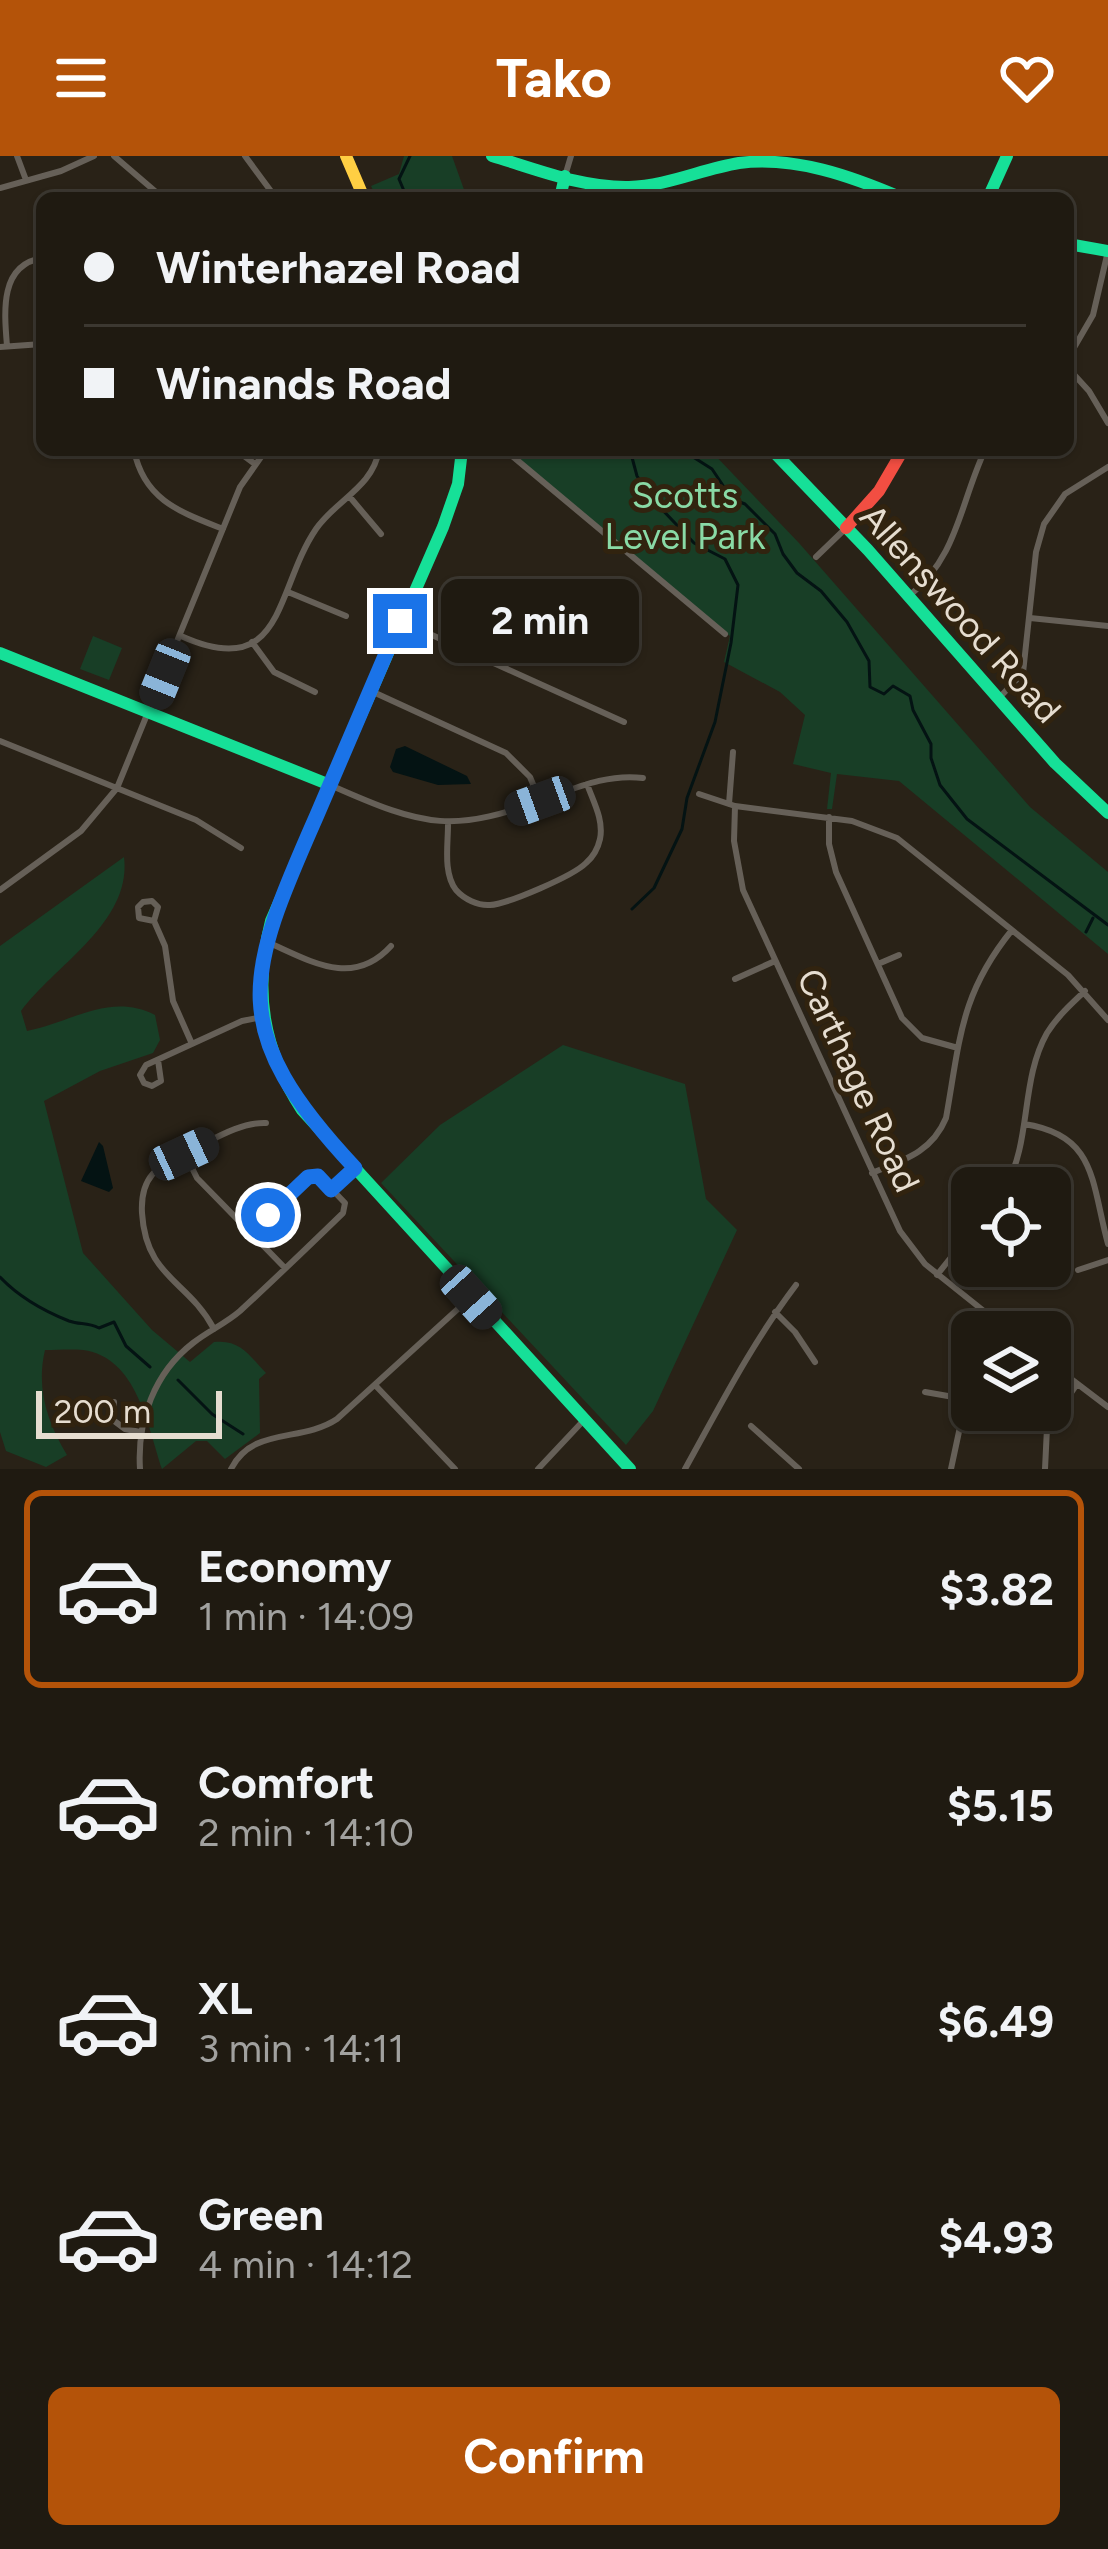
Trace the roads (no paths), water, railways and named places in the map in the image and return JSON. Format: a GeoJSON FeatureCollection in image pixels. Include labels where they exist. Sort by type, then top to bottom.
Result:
{"type":"FeatureCollection","features":[{"type":"Feature","properties":{"kind":"street"},"geometry":{"type":"LineString","coordinates":[[17,156],[26,181]]}},
{"type":"Feature","properties":{"kind":"street"},"geometry":{"type":"LineString","coordinates":[[0,188],[74,167],[94,156]]}},
{"type":"Feature","properties":{"kind":"street"},"geometry":{"type":"LineString","coordinates":[[114,156],[156,192]]}},
{"type":"Feature","properties":{"kind":"street"},"geometry":{"type":"LineString","coordinates":[[245,156],[272,192]]}},
{"type":"Feature","properties":{"kind":"street"},"geometry":{"type":"LineString","coordinates":[[346,156],[361,192]]}},
{"type":"Feature","properties":{"kind":"street"},"geometry":{"type":"LineString","coordinates":[[493,156],[602,185],[636,186],[740,162],[781,158],[826,166],[888,192]]}},
{"type":"Feature","properties":{"kind":"street"},"geometry":{"type":"LineString","coordinates":[[562,192],[571,156]]}},
{"type":"Feature","properties":{"kind":"street"},"geometry":{"type":"LineString","coordinates":[[991,192],[1007,156]]}},
{"type":"Feature","properties":{"kind":"street"},"geometry":{"type":"LineString","coordinates":[[1074,245],[1108,251],[1093,315],[1074,348]]}},
{"type":"Feature","properties":{"kind":"street"},"geometry":{"type":"LineString","coordinates":[[36,260],[20,266],[7,282],[3,346],[36,344]]}},
{"type":"Feature","properties":{"kind":"street"},"geometry":{"type":"LineString","coordinates":[[1074,375],[1108,423]]}},
{"type":"Feature","properties":{"kind":"street"},"geometry":{"type":"LineString","coordinates":[[136,456],[140,473],[158,499],[223,530]]}},
{"type":"Feature","properties":{"kind":"street"},"geometry":{"type":"LineString","coordinates":[[244,456],[254,464]]}},
{"type":"Feature","properties":{"kind":"street"},"geometry":{"type":"LineString","coordinates":[[0,890],[81,831],[117,788],[223,530],[261,456]]}},
{"type":"Feature","properties":{"kind":"street"},"geometry":{"type":"LineString","coordinates":[[181,636],[222,650],[252,642],[274,623],[314,532],[369,477],[377,456]]}},
{"type":"Feature","properties":{"kind":"street"},"geometry":{"type":"LineString","coordinates":[[461,456],[451,505],[265,941],[260,974],[262,1017],[273,1058],[312,1122],[630,1469]]}},
{"type":"Feature","properties":{"kind":"street"},"geometry":{"type":"LineString","coordinates":[[512,456],[725,634]]}},
{"type":"Feature","properties":{"kind":"street","name":"Allenswood Road"},"geometry":{"type":"LineString","coordinates":[[778,456],[1074,783],[1108,813]]}},
{"type":"Feature","properties":{"kind":"street"},"geometry":{"type":"LineString","coordinates":[[815,557],[879,491],[899,456]]}},
{"type":"Feature","properties":{"kind":"street"},"geometry":{"type":"LineString","coordinates":[[909,596],[934,574],[950,550],[983,456]]}},
{"type":"Feature","properties":{"kind":"street"},"geometry":{"type":"LineString","coordinates":[[998,699],[1023,673],[1043,524],[1065,494],[1108,467]]}},
{"type":"Feature","properties":{"kind":"street"},"geometry":{"type":"LineString","coordinates":[[349,496],[381,534]]}},
{"type":"Feature","properties":{"kind":"street"},"geometry":{"type":"LineString","coordinates":[[288,592],[346,616]]}},
{"type":"Feature","properties":{"kind":"street"},"geometry":{"type":"LineString","coordinates":[[1030,618],[1108,626]]}},
{"type":"Feature","properties":{"kind":"street"},"geometry":{"type":"LineString","coordinates":[[400,621],[624,722]]}},
{"type":"Feature","properties":{"kind":"street"},"geometry":{"type":"LineString","coordinates":[[252,642],[274,672],[315,692]]}},
{"type":"Feature","properties":{"kind":"street"},"geometry":{"type":"LineString","coordinates":[[0,653],[406,818],[448,824],[496,818],[586,784],[618,777],[643,778]]}},
{"type":"Feature","properties":{"kind":"street"},"geometry":{"type":"LineString","coordinates":[[371,691],[506,754],[530,777],[540,801]]}},
{"type":"Feature","properties":{"kind":"street"},"geometry":{"type":"LineString","coordinates":[[0,741],[196,820],[241,848]]}},
{"type":"Feature","properties":{"kind":"street","name":"Carthage Road"},"geometry":{"type":"LineString","coordinates":[[734,752],[732,805],[739,875],[776,961],[908,1244],[984,1311]]}},
{"type":"Feature","properties":{"kind":"street"},"geometry":{"type":"LineString","coordinates":[[448,824],[452,883],[469,900],[498,903],[576,871],[594,854],[601,826],[586,784]]}},
{"type":"Feature","properties":{"kind":"street"},"geometry":{"type":"LineString","coordinates":[[699,794],[732,805],[829,817],[898,838],[1085,991],[1108,1020]]}},
{"type":"Feature","properties":{"kind":"street"},"geometry":{"type":"LineString","coordinates":[[829,817],[836,872],[908,1026],[930,1042],[958,1048]]}},
{"type":"Feature","properties":{"kind":"street"},"geometry":{"type":"LineString","coordinates":[[154,921],[165,946],[173,1000],[192,1044]]}},
{"type":"Feature","properties":{"kind":"street"},"geometry":{"type":"LineString","coordinates":[[872,1173],[914,1156],[938,1135],[946,1118],[964,1016],[980,974],[1012,930]]}},
{"type":"Feature","properties":{"kind":"street"},"geometry":{"type":"LineString","coordinates":[[265,941],[337,971],[373,961],[391,946]]}},
{"type":"Feature","properties":{"kind":"street"},"geometry":{"type":"LineString","coordinates":[[878,964],[899,955]]}},
{"type":"Feature","properties":{"kind":"street"},"geometry":{"type":"LineString","coordinates":[[735,979],[776,961]]}},
{"type":"Feature","properties":{"kind":"street"},"geometry":{"type":"LineString","coordinates":[[1015,1167],[1042,1044],[1064,1011],[1085,991]]}},
{"type":"Feature","properties":{"kind":"street"},"geometry":{"type":"LineString","coordinates":[[158,1060],[242,1021],[262,1017]]}},
{"type":"Feature","properties":{"kind":"street"},"geometry":{"type":"LineString","coordinates":[[214,1329],[152,1258],[144,1234],[145,1183],[156,1168],[184,1154],[244,1126],[266,1124]]}},
{"type":"Feature","properties":{"kind":"street"},"geometry":{"type":"LineString","coordinates":[[1024,1124],[1062,1133],[1080,1149],[1108,1244]]}},
{"type":"Feature","properties":{"kind":"street"},"geometry":{"type":"LineString","coordinates":[[184,1154],[197,1178],[285,1268]]}},
{"type":"Feature","properties":{"kind":"street"},"geometry":{"type":"LineString","coordinates":[[331,1190],[355,1168]]}},
{"type":"Feature","properties":{"kind":"street"},"geometry":{"type":"LineString","coordinates":[[140,1469],[140,1432],[167,1369],[240,1310],[345,1210],[345,1203],[318,1176],[308,1177],[251,1232]]}},
{"type":"Feature","properties":{"kind":"street"},"geometry":{"type":"LineString","coordinates":[[938,1275],[951,1258]]}},
{"type":"Feature","properties":{"kind":"street"},"geometry":{"type":"LineString","coordinates":[[1078,1270],[1108,1260]]}},
{"type":"Feature","properties":{"kind":"street"},"geometry":{"type":"LineString","coordinates":[[685,1469],[710,1418],[796,1285]]}},
{"type":"Feature","properties":{"kind":"street"},"geometry":{"type":"LineString","coordinates":[[231,1469],[254,1442],[328,1425],[471,1297]]}},
{"type":"Feature","properties":{"kind":"street"},"geometry":{"type":"LineString","coordinates":[[775,1312],[815,1362]]}},
{"type":"Feature","properties":{"kind":"street"},"geometry":{"type":"LineString","coordinates":[[1071,1379],[1108,1407]]}},
{"type":"Feature","properties":{"kind":"street"},"geometry":{"type":"LineString","coordinates":[[1045,1469],[1047,1428],[1077,1384]]}},
{"type":"Feature","properties":{"kind":"street"},"geometry":{"type":"LineString","coordinates":[[375,1385],[455,1469]]}},
{"type":"Feature","properties":{"kind":"street"},"geometry":{"type":"LineString","coordinates":[[926,1391],[951,1396]]}},
{"type":"Feature","properties":{"kind":"street"},"geometry":{"type":"LineString","coordinates":[[114,1402],[113,1420],[140,1432]]}},
{"type":"Feature","properties":{"kind":"street"},"geometry":{"type":"LineString","coordinates":[[538,1469],[584,1420]]}},
{"type":"Feature","properties":{"kind":"street"},"geometry":{"type":"LineString","coordinates":[[751,1426],[799,1469]]}},
{"type":"Feature","properties":{"kind":"street"},"geometry":{"type":"LineString","coordinates":[[951,1469],[959,1431]]}},
{"type":"Feature","properties":{"kind":"street"},"geometry":{"type":"LineString","coordinates":[[439,1469],[447,1461]]}},
{"type":"Feature","properties":{"kind":"waterway"},"geometry":{"type":"LineString","coordinates":[[404,192],[399,179],[410,156]]}},
{"type":"Feature","properties":{"kind":"waterway"},"geometry":{"type":"LineString","coordinates":[[632,456],[637,476],[653,500],[694,543],[725,559],[738,585],[715,722],[687,798],[682,829],[654,888],[632,909]]}},
{"type":"Feature","properties":{"kind":"waterway"},"geometry":{"type":"LineString","coordinates":[[691,456],[712,469],[732,499],[745,504],[775,534],[797,573],[821,591],[847,622],[869,661],[870,687],[884,694],[893,686],[910,696],[931,744],[940,785],[967,819],[1108,925]]}},
{"type":"Feature","properties":{"kind":"waterway"},"geometry":{"type":"LineString","coordinates":[[1086,932],[1093,918]]}},
{"type":"Feature","properties":{"kind":"waterway"},"geometry":{"type":"LineString","coordinates":[[0,1277],[32,1302],[69,1321],[99,1328],[114,1322],[126,1346],[150,1367]]}},
{"type":"Feature","properties":{"kind":"waterway"},"geometry":{"type":"LineString","coordinates":[[178,1380],[212,1414],[243,1434]]}},
{"type":"Feature","properties":{"kind":"park label","name":"Scotts Level Park"},"geometry":{"type":"Point","coordinates":[685,516]}}]}
